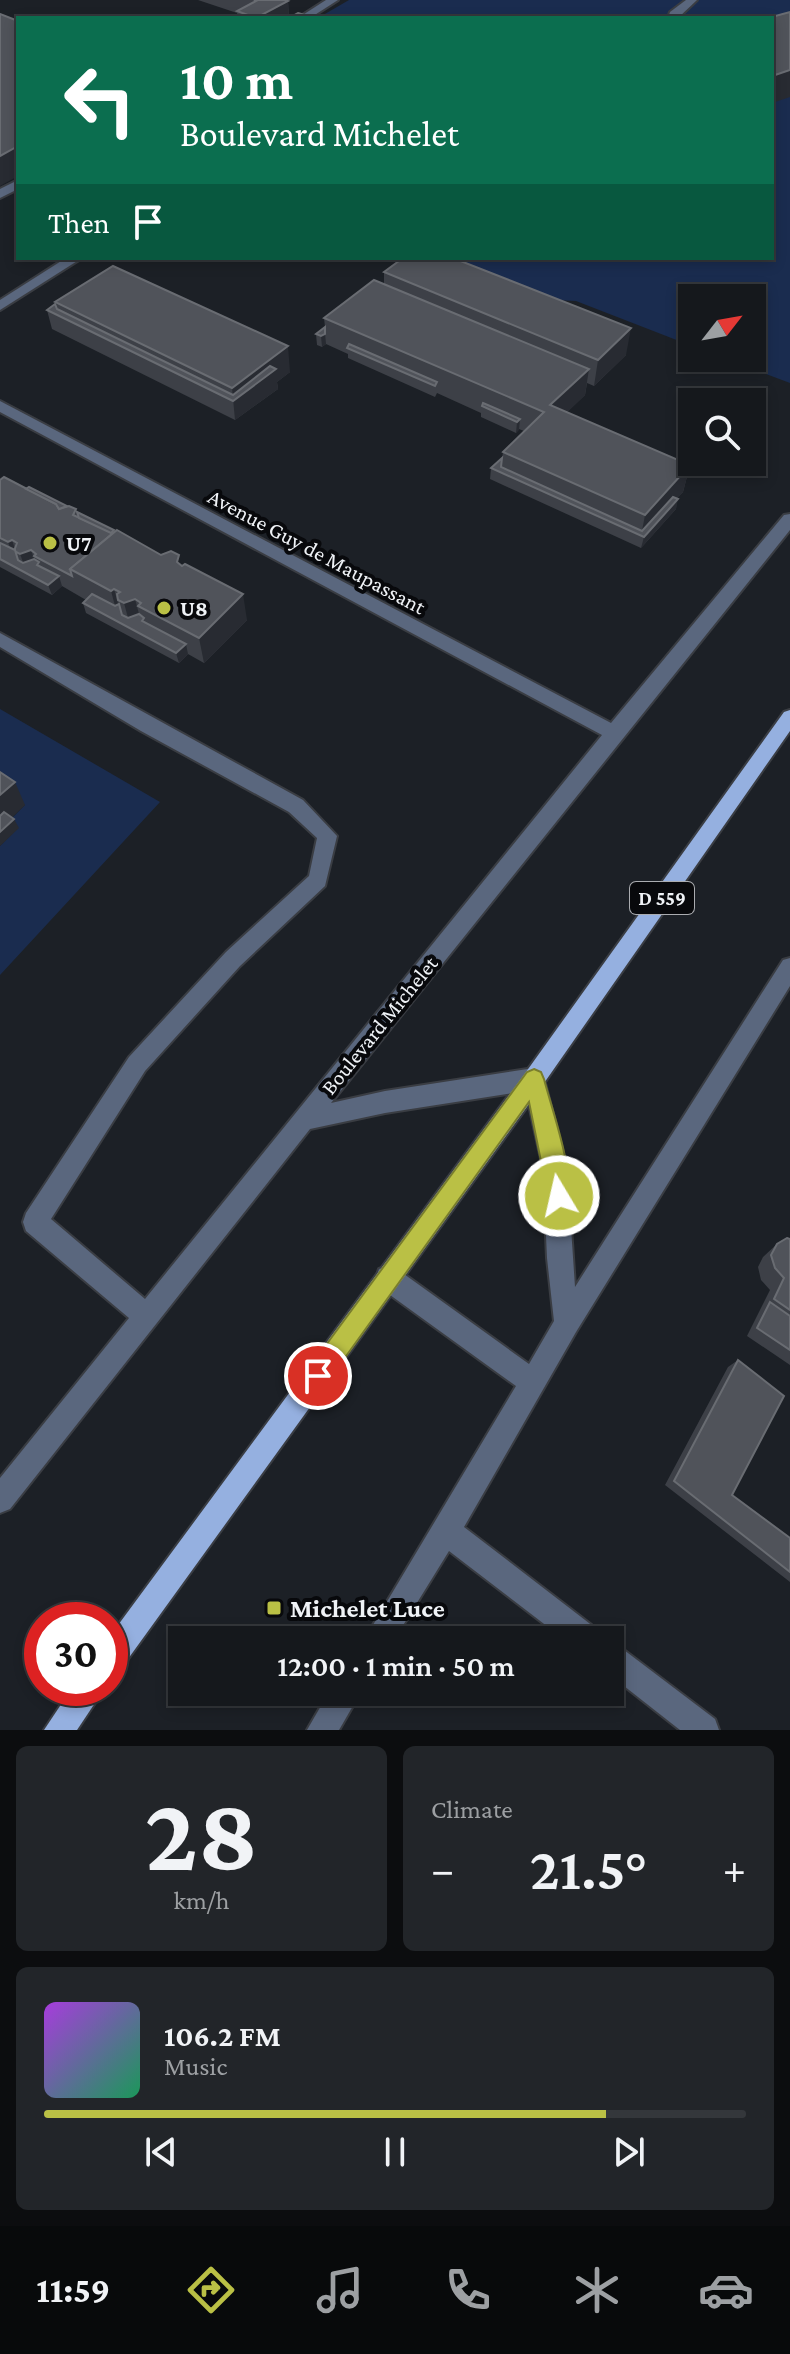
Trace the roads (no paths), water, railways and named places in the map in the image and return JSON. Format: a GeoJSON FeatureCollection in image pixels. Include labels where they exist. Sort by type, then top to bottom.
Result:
{"type":"FeatureCollection","features":[{"type":"Feature","properties":{"kind":"main road","name":"D 559"},"geometry":{"type":"LineString","coordinates":[[128,1635],[534,1079],[790,717]]}},
{"type":"Feature","properties":{"kind":"main road"},"geometry":{"type":"LineString","coordinates":[[59,1730],[77,1706]]}},
{"type":"Feature","properties":{"kind":"street"},"geometry":{"type":"LineString","coordinates":[[306,16],[333,0]]}},
{"type":"Feature","properties":{"kind":"street"},"geometry":{"type":"LineString","coordinates":[[672,16],[692,0]]}},
{"type":"Feature","properties":{"kind":"street"},"geometry":{"type":"LineString","coordinates":[[0,306],[72,260]]}},
{"type":"Feature","properties":{"kind":"street","name":"Avenue Guy de Maupassant"},"geometry":{"type":"LineString","coordinates":[[0,406],[614,733]]}},
{"type":"Feature","properties":{"kind":"street","name":"Boulevard Michelet"},"geometry":{"type":"LineString","coordinates":[[0,1499],[614,733],[790,519]]}},
{"type":"Feature","properties":{"kind":"street"},"geometry":{"type":"LineString","coordinates":[[762,553],[790,548]]}},
{"type":"Feature","properties":{"kind":"street"},"geometry":{"type":"LineString","coordinates":[[0,639],[148,726],[296,806],[327,836],[318,880],[233,959],[137,1064],[35,1222],[146,1316]]}},
{"type":"Feature","properties":{"kind":"street"},"geometry":{"type":"LineString","coordinates":[[387,1626],[567,1323],[790,967]]}},
{"type":"Feature","properties":{"kind":"street"},"geometry":{"type":"LineString","coordinates":[[303,1120],[385,1102],[534,1079],[555,1168],[559,1258],[567,1323]]}},
{"type":"Feature","properties":{"kind":"street"},"geometry":{"type":"LineString","coordinates":[[388,1278],[532,1382]]}},
{"type":"Feature","properties":{"kind":"street"},"geometry":{"type":"LineString","coordinates":[[446,1531],[570,1626]]}},
{"type":"Feature","properties":{"kind":"street"},"geometry":{"type":"LineString","coordinates":[[624,1668],[704,1730]]}},
{"type":"Feature","properties":{"kind":"street"},"geometry":{"type":"LineString","coordinates":[[322,1730],[337,1706]]}},
{"type":"Feature","properties":{"kind":"place","name":"U7"},"geometry":{"type":"Point","coordinates":[50,543]}},
{"type":"Feature","properties":{"kind":"place","name":"U8"},"geometry":{"type":"Point","coordinates":[164,608]}},
{"type":"Feature","properties":{"kind":"place","name":"Michelet Luce"},"geometry":{"type":"Point","coordinates":[274,1608]}}]}
